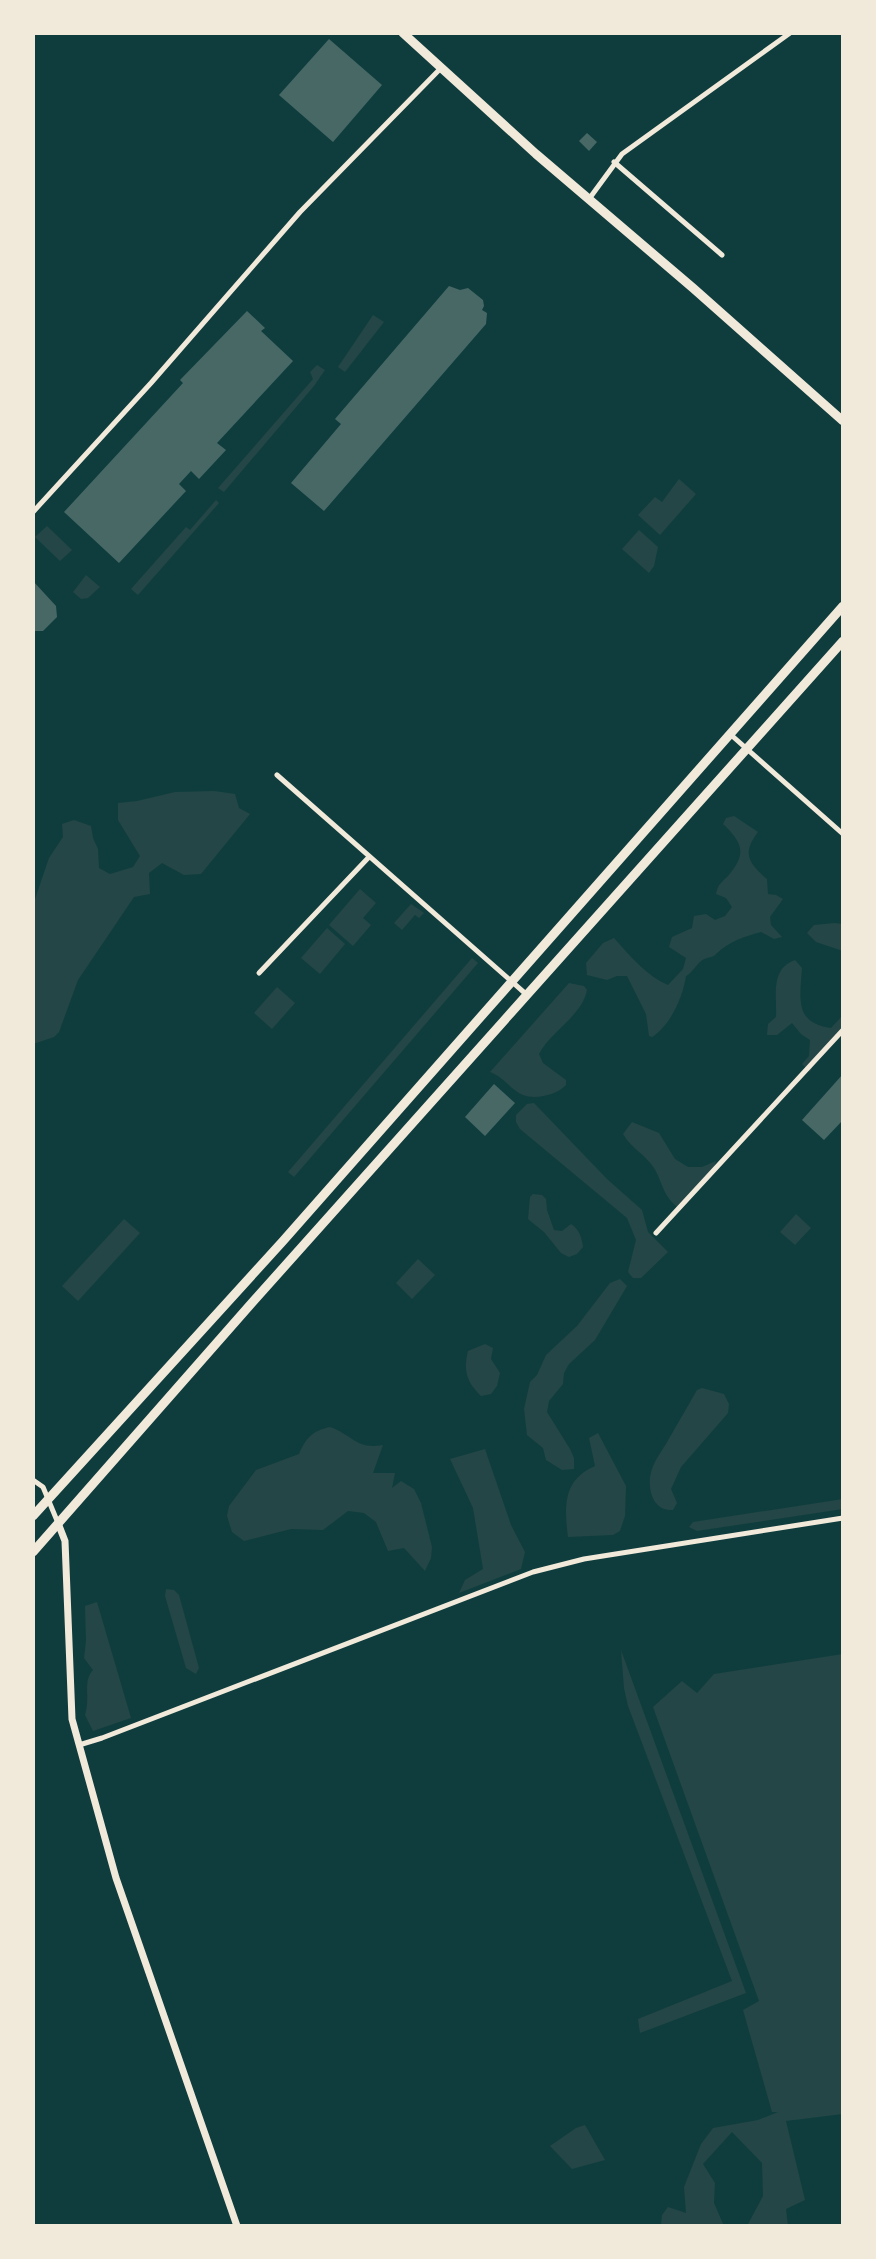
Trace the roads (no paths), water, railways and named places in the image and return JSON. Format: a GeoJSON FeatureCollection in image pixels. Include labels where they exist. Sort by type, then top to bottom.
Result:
{"type":"FeatureCollection","features":[{"type":"Feature","properties":{"kind":"main road"},"geometry":{"type":"LineString","coordinates":[[402,33],[843,421]]}},
{"type":"Feature","properties":{"kind":"main road"},"geometry":{"type":"LineString","coordinates":[[33,1516],[284,1241],[843,606]]}},
{"type":"Feature","properties":{"kind":"main road"},"geometry":{"type":"LineString","coordinates":[[33,1552],[843,641]]}},
{"type":"Feature","properties":{"kind":"street"},"geometry":{"type":"LineString","coordinates":[[589,198],[622,154],[790,33]]}},
{"type":"Feature","properties":{"kind":"street"},"geometry":{"type":"LineString","coordinates":[[33,512],[151,383],[300,212],[441,68]]}},
{"type":"Feature","properties":{"kind":"street"},"geometry":{"type":"LineString","coordinates":[[614,162],[722,255]]}},
{"type":"Feature","properties":{"kind":"street"},"geometry":{"type":"LineString","coordinates":[[730,734],[843,834]]}},
{"type":"Feature","properties":{"kind":"street"},"geometry":{"type":"LineString","coordinates":[[277,775],[527,995]]}},
{"type":"Feature","properties":{"kind":"street"},"geometry":{"type":"LineString","coordinates":[[259,973],[369,857]]}},
{"type":"Feature","properties":{"kind":"street"},"geometry":{"type":"LineString","coordinates":[[656,1233],[843,1030]]}},
{"type":"Feature","properties":{"kind":"street"},"geometry":{"type":"LineString","coordinates":[[33,1480],[43,1488],[65,1541],[72,1719],[79,1745],[116,1878],[237,2226]]}},
{"type":"Feature","properties":{"kind":"street"},"geometry":{"type":"LineString","coordinates":[[79,1745],[533,1572],[583,1559],[843,1518]]}}]}
